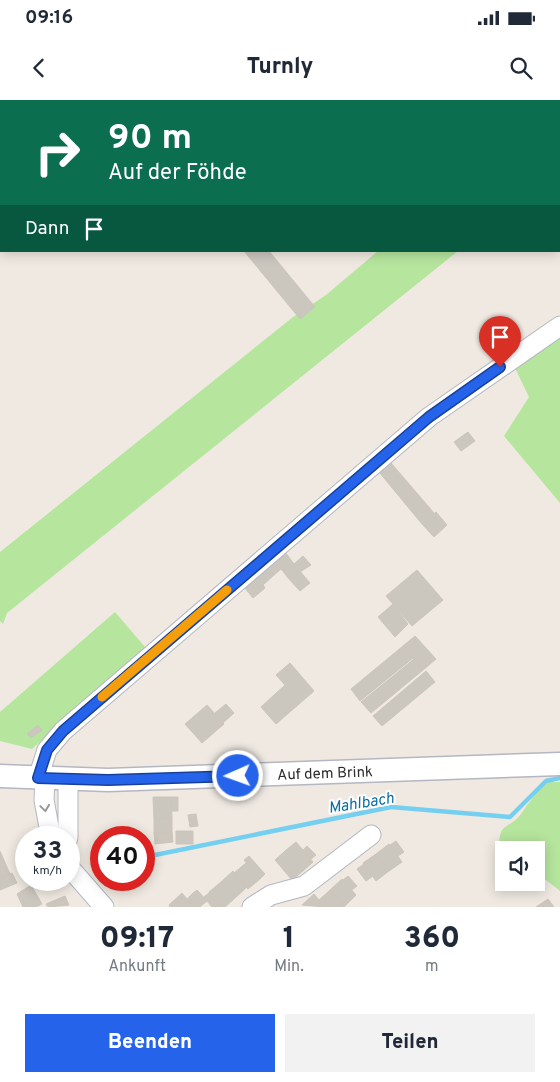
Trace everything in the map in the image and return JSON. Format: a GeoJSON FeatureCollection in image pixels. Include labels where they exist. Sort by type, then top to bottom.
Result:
{"type":"FeatureCollection","features":[{"type":"Feature","properties":{"kind":"street"},"geometry":{"type":"LineString","coordinates":[[49,826],[41,778],[47,750],[63,731],[429,417],[560,326]]}},
{"type":"Feature","properties":{"kind":"street","name":"Auf dem Brink"},"geometry":{"type":"LineString","coordinates":[[0,776],[108,780],[560,764]]}},
{"type":"Feature","properties":{"kind":"street"},"geometry":{"type":"LineString","coordinates":[[68,780],[68,826]]}},
{"type":"Feature","properties":{"kind":"street"},"geometry":{"type":"LineString","coordinates":[[252,907],[271,894],[304,886],[371,835]]}},
{"type":"Feature","properties":{"kind":"street"},"geometry":{"type":"LineString","coordinates":[[80,878],[104,907]]}},
{"type":"Feature","properties":{"kind":"green space"},"geometry":{"type":"Polygon","coordinates":[[[377,252],[457,252],[7,613],[3,624],[0,621],[0,552],[293,317],[326,295],[377,252]]]}},
{"type":"Feature","properties":{"kind":"green space"},"geometry":{"type":"Polygon","coordinates":[[[560,334],[560,503],[504,436],[529,397],[514,366],[560,334]]]}},
{"type":"Feature","properties":{"kind":"green space"},"geometry":{"type":"Polygon","coordinates":[[[115,612],[145,647],[32,749],[0,741],[0,712],[115,612]]]}},
{"type":"Feature","properties":{"kind":"green space"},"geometry":{"type":"Polygon","coordinates":[[[546,782],[560,782],[560,891],[545,879],[545,841],[499,841],[502,830],[521,814],[546,782]]]}},
{"type":"Feature","properties":{"kind":"building"},"geometry":{"type":"Polygon","coordinates":[[[245,252],[270,252],[315,307],[300,319],[245,252]]]}},
{"type":"Feature","properties":{"kind":"building"},"geometry":{"type":"Polygon","coordinates":[[[468,432],[475,441],[461,451],[454,442],[468,432]]]}},
{"type":"Feature","properties":{"kind":"building"},"geometry":{"type":"Polygon","coordinates":[[[391,463],[434,513],[422,524],[379,472],[391,463]]]}},
{"type":"Feature","properties":{"kind":"building"},"geometry":{"type":"Polygon","coordinates":[[[436,512],[447,525],[434,537],[422,524],[436,512]]]}},
{"type":"Feature","properties":{"kind":"building"},"geometry":{"type":"Polygon","coordinates":[[[285,552],[294,564],[303,556],[311,565],[289,579],[281,569],[274,575],[267,567],[285,552]]]}},
{"type":"Feature","properties":{"kind":"building"},"geometry":{"type":"Polygon","coordinates":[[[267,567],[274,575],[263,585],[265,588],[253,598],[244,587],[267,567]]]}},
{"type":"Feature","properties":{"kind":"building"},"geometry":{"type":"Polygon","coordinates":[[[299,570],[310,583],[300,591],[289,579],[299,570]]]}},
{"type":"Feature","properties":{"kind":"building"},"geometry":{"type":"Polygon","coordinates":[[[417,570],[443,600],[412,626],[386,596],[417,570]]]}},
{"type":"Feature","properties":{"kind":"building"},"geometry":{"type":"Polygon","coordinates":[[[393,604],[408,624],[395,637],[378,617],[393,604]]]}},
{"type":"Feature","properties":{"kind":"building"},"geometry":{"type":"Polygon","coordinates":[[[415,636],[436,659],[423,670],[403,646],[415,636]]]}},
{"type":"Feature","properties":{"kind":"building"},"geometry":{"type":"Polygon","coordinates":[[[403,646],[413,658],[360,701],[351,689],[403,646]]]}},
{"type":"Feature","properties":{"kind":"building"},"geometry":{"type":"Polygon","coordinates":[[[414,659],[423,670],[371,713],[361,702],[414,659]]]}},
{"type":"Feature","properties":{"kind":"building"},"geometry":{"type":"Polygon","coordinates":[[[290,663],[314,691],[276,724],[261,707],[285,685],[276,675],[290,663]]]}},
{"type":"Feature","properties":{"kind":"building"},"geometry":{"type":"Polygon","coordinates":[[[426,671],[435,682],[382,726],[373,716],[426,671]]]}},
{"type":"Feature","properties":{"kind":"building"},"geometry":{"type":"Polygon","coordinates":[[[226,704],[234,713],[223,723],[215,713],[226,704]]]}},
{"type":"Feature","properties":{"kind":"building"},"geometry":{"type":"Polygon","coordinates":[[[207,705],[224,724],[202,743],[185,724],[207,705]]]}},
{"type":"Feature","properties":{"kind":"building"},"geometry":{"type":"Polygon","coordinates":[[[38,725],[42,730],[31,738],[27,734],[38,725]]]}},
{"type":"Feature","properties":{"kind":"building"},"geometry":{"type":"Polygon","coordinates":[[[153,797],[171,797],[172,818],[154,819],[153,797]]]}},
{"type":"Feature","properties":{"kind":"building"},"geometry":{"type":"Polygon","coordinates":[[[171,797],[178,797],[178,811],[171,811],[171,797]]]}},
{"type":"Feature","properties":{"kind":"building"},"geometry":{"type":"Polygon","coordinates":[[[196,814],[198,826],[190,827],[188,815],[196,814]]]}},
{"type":"Feature","properties":{"kind":"building"},"geometry":{"type":"Polygon","coordinates":[[[172,818],[172,832],[155,833],[154,819],[172,818]]]}},
{"type":"Feature","properties":{"kind":"building"},"geometry":{"type":"Polygon","coordinates":[[[176,831],[193,831],[193,844],[176,844],[176,831]]]}},
{"type":"Feature","properties":{"kind":"building"},"geometry":{"type":"Polygon","coordinates":[[[172,832],[173,842],[155,844],[155,833],[172,832]]]}},
{"type":"Feature","properties":{"kind":"building"},"geometry":{"type":"Polygon","coordinates":[[[396,841],[404,852],[398,856],[390,845],[396,841]]]}},
{"type":"Feature","properties":{"kind":"building"},"geometry":{"type":"Polygon","coordinates":[[[296,842],[313,862],[303,871],[285,851],[296,842]]]}},
{"type":"Feature","properties":{"kind":"building"},"geometry":{"type":"Polygon","coordinates":[[[389,844],[402,862],[389,871],[376,854],[389,844]]]}},
{"type":"Feature","properties":{"kind":"building"},"geometry":{"type":"Polygon","coordinates":[[[307,846],[316,855],[311,859],[303,850],[307,846]]]}},
{"type":"Feature","properties":{"kind":"building"},"geometry":{"type":"Polygon","coordinates":[[[0,851],[10,874],[0,878],[0,851]]]}},
{"type":"Feature","properties":{"kind":"building"},"geometry":{"type":"Polygon","coordinates":[[[285,851],[303,871],[292,880],[275,860],[285,851]]]}},
{"type":"Feature","properties":{"kind":"building"},"geometry":{"type":"Polygon","coordinates":[[[376,854],[389,871],[376,881],[363,863],[376,854]]]}},
{"type":"Feature","properties":{"kind":"building"},"geometry":{"type":"Polygon","coordinates":[[[249,856],[265,874],[260,879],[244,860],[249,856]]]}},
{"type":"Feature","properties":{"kind":"building"},"geometry":{"type":"Polygon","coordinates":[[[246,863],[260,879],[248,889],[234,873],[246,863]]]}},
{"type":"Feature","properties":{"kind":"building"},"geometry":{"type":"Polygon","coordinates":[[[364,864],[373,876],[366,881],[357,869],[364,864]]]}},
{"type":"Feature","properties":{"kind":"building"},"geometry":{"type":"Polygon","coordinates":[[[233,871],[247,887],[235,898],[221,882],[233,871]]]}},
{"type":"Feature","properties":{"kind":"building"},"geometry":{"type":"Polygon","coordinates":[[[12,873],[15,884],[0,890],[0,878],[12,873]]]}},
{"type":"Feature","properties":{"kind":"building"},"geometry":{"type":"Polygon","coordinates":[[[348,876],[357,886],[352,890],[343,880],[348,876]]]}},
{"type":"Feature","properties":{"kind":"building"},"geometry":{"type":"Polygon","coordinates":[[[342,879],[356,895],[345,906],[330,890],[342,879]]]}},
{"type":"Feature","properties":{"kind":"building"},"geometry":{"type":"Polygon","coordinates":[[[221,882],[235,898],[225,907],[221,907],[209,892],[221,882]]]}},
{"type":"Feature","properties":{"kind":"building"},"geometry":{"type":"Polygon","coordinates":[[[197,890],[207,901],[202,905],[192,894],[197,890]]]}},
{"type":"Feature","properties":{"kind":"building"},"geometry":{"type":"Polygon","coordinates":[[[330,890],[345,906],[325,907],[319,900],[330,890]]]}},
{"type":"Feature","properties":{"kind":"building"},"geometry":{"type":"Polygon","coordinates":[[[22,891],[34,891],[42,904],[36,907],[23,907],[17,894],[22,891]]]}},
{"type":"Feature","properties":{"kind":"building"},"geometry":{"type":"Polygon","coordinates":[[[182,893],[194,907],[170,907],[169,905],[182,893]]]}},
{"type":"Feature","properties":{"kind":"building"},"geometry":{"type":"Polygon","coordinates":[[[209,893],[221,907],[212,907],[204,897],[209,893]]]}},
{"type":"Feature","properties":{"kind":"building"},"geometry":{"type":"Polygon","coordinates":[[[192,894],[202,905],[200,907],[194,907],[187,899],[192,894]]]}},
{"type":"Feature","properties":{"kind":"building"},"geometry":{"type":"Polygon","coordinates":[[[314,894],[319,900],[325,907],[302,905],[314,894]]]}},
{"type":"Feature","properties":{"kind":"building"},"geometry":{"type":"Polygon","coordinates":[[[65,896],[69,905],[48,907],[46,904],[65,896]]]}},
{"type":"Feature","properties":{"kind":"building"},"geometry":{"type":"Polygon","coordinates":[[[548,899],[554,907],[536,907],[548,899]]]}},
{"type":"Feature","properties":{"kind":"waterway","name":"Mahlbach"},"geometry":{"type":"LineString","coordinates":[[155,855],[391,807],[510,817],[546,781],[560,778]]}},
{"type":"Feature","properties":{"kind":"slow traffic"},"geometry":{"type":"LineString","coordinates":[[102,697],[227,590]]}},
{"type":"Feature","properties":{"kind":"route"},"geometry":{"type":"LineString","coordinates":[[238,776],[108,780],[38,778],[47,750],[63,731],[429,417],[500,367]]}}]}
